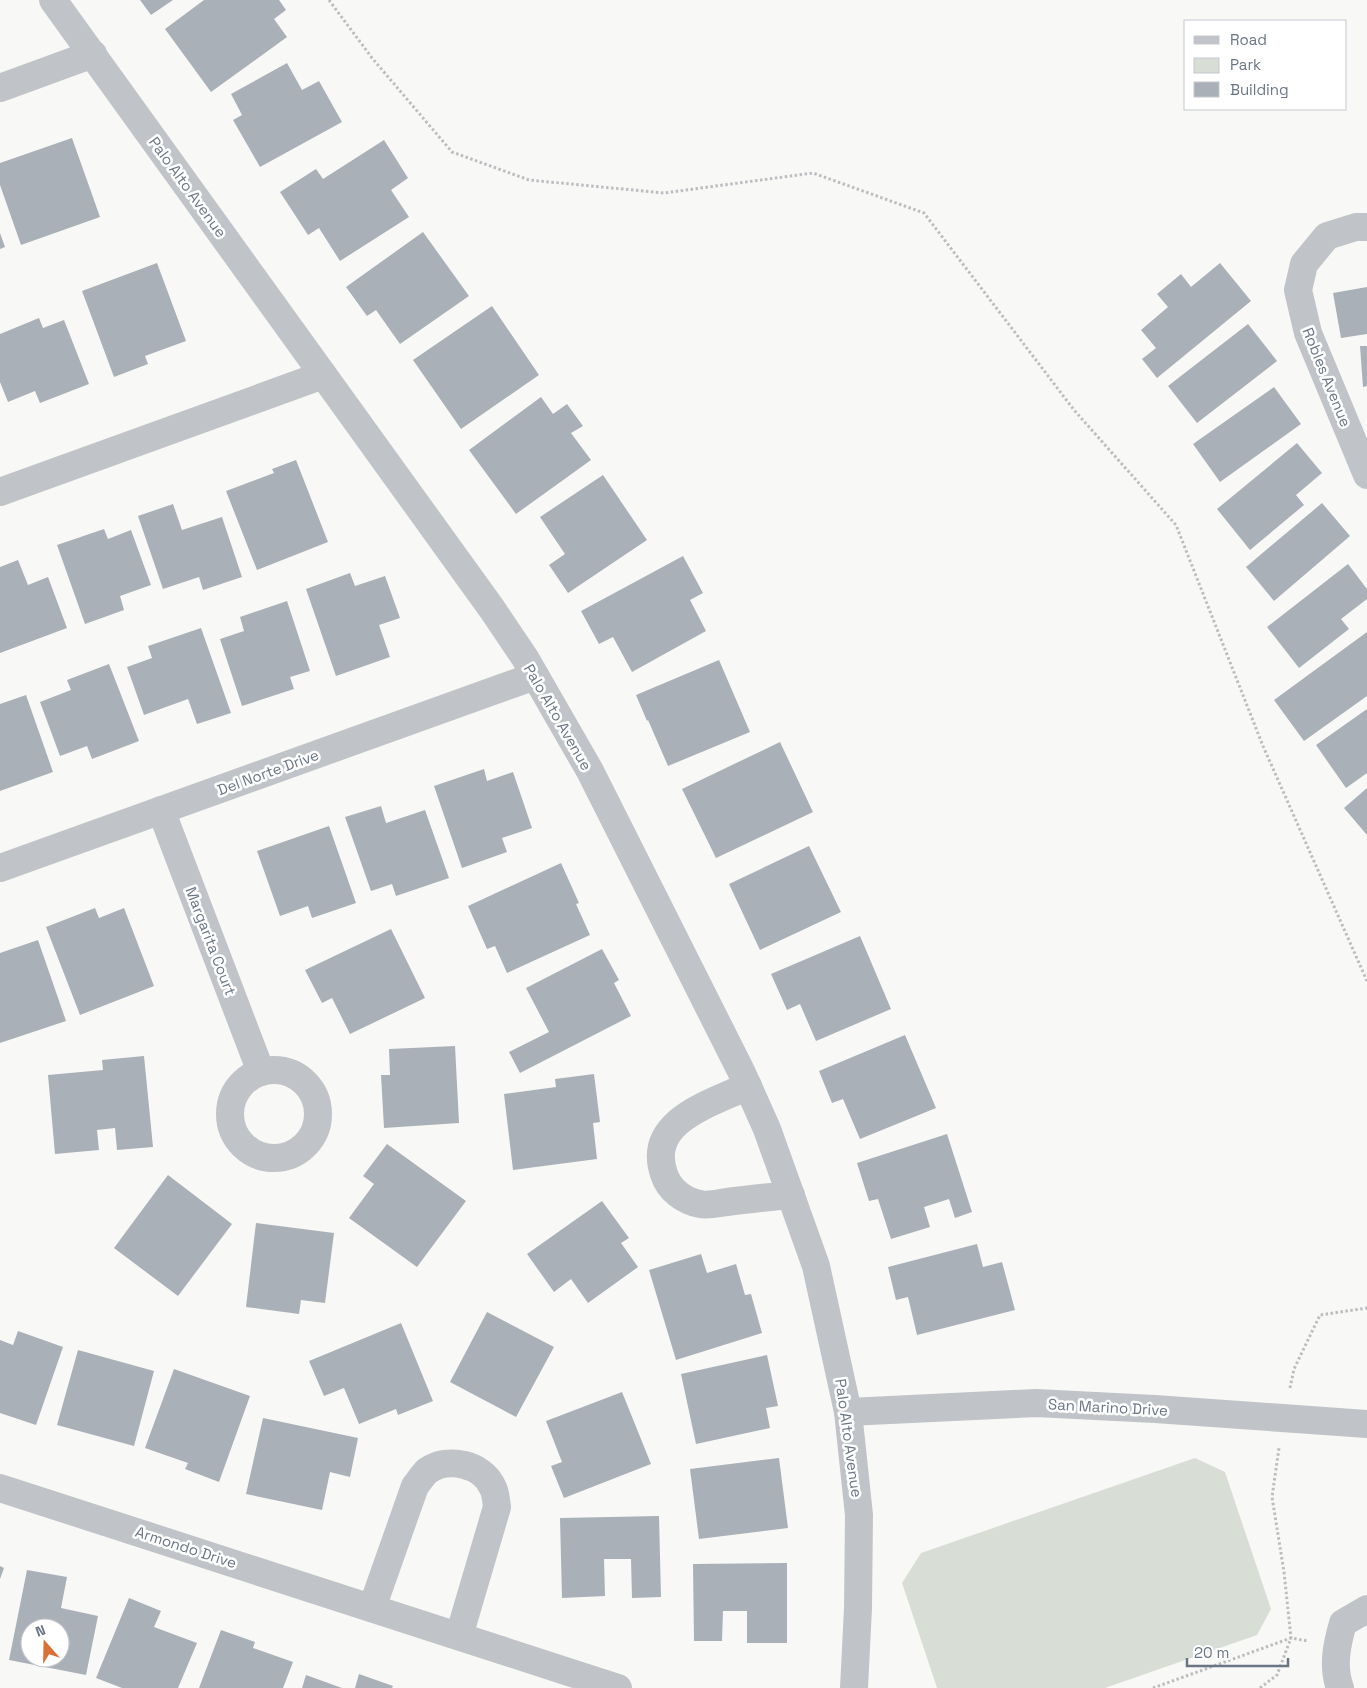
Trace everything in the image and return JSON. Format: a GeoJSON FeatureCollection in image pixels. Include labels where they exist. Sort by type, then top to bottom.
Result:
{"type":"FeatureCollection","features":[{"type":"Feature","properties":{"kind":"street","name":"Palo Alto Avenue"},"geometry":{"type":"LineString","coordinates":[[54,0],[492,609],[535,676],[590,771],[748,1086],[767,1129],[816,1266],[848,1412],[859,1515],[858,1608],[854,1688]]}},
{"type":"Feature","properties":{"kind":"street"},"geometry":{"type":"LineString","coordinates":[[0,88],[93,54]]}},
{"type":"Feature","properties":{"kind":"street","name":"Robles Avenue"},"geometry":{"type":"LineString","coordinates":[[1367,227],[1356,227],[1327,236],[1304,264],[1298,290],[1308,333],[1367,474]]}},
{"type":"Feature","properties":{"kind":"street"},"geometry":{"type":"LineString","coordinates":[[0,492],[323,375]]}},
{"type":"Feature","properties":{"kind":"street","name":"Del Norte Drive"},"geometry":{"type":"LineString","coordinates":[[0,868],[535,676]]}},
{"type":"Feature","properties":{"kind":"street","name":"Margarita Court"},"geometry":{"type":"LineString","coordinates":[[161,810],[260,1072]]}},
{"type":"Feature","properties":{"kind":"street"},"geometry":{"type":"LineString","coordinates":[[748,1086],[692,1112],[674,1124],[663,1142],[660,1162],[667,1182],[682,1197],[702,1204],[791,1195]]}},
{"type":"Feature","properties":{"kind":"street","name":"San Marino Drive"},"geometry":{"type":"LineString","coordinates":[[848,1412],[1036,1403],[1155,1409],[1367,1424]]}},
{"type":"Feature","properties":{"kind":"street"},"geometry":{"type":"LineString","coordinates":[[372,1608],[415,1486],[427,1471],[445,1463],[465,1464],[482,1473],[493,1488],[497,1507],[459,1636]]}},
{"type":"Feature","properties":{"kind":"street","name":"Armondo Drive"},"geometry":{"type":"LineString","coordinates":[[0,1488],[618,1688]]}},
{"type":"Feature","properties":{"kind":"street"},"geometry":{"type":"LineString","coordinates":[[1340,1688],[1336,1678],[1336,1646],[1343,1623],[1367,1609]]}},
{"type":"Feature","properties":{"kind":"path"},"geometry":{"type":"LineString","coordinates":[[329,0],[372,58],[452,152],[529,180],[664,193],[813,173],[924,213],[1074,410],[1176,525],[1263,746],[1367,981]]}},
{"type":"Feature","properties":{"kind":"path"},"geometry":{"type":"LineString","coordinates":[[1260,1688],[1277,1675],[1291,1638],[1284,1572],[1272,1497],[1284,1418],[1294,1369],[1320,1315],[1367,1308]]}},
{"type":"Feature","properties":{"kind":"path"},"geometry":{"type":"LineString","coordinates":[[1152,1688],[1291,1638]]}},
{"type":"Feature","properties":{"kind":"green space"},"geometry":{"type":"Polygon","coordinates":[[[1195,1458],[1225,1472],[1271,1609],[1257,1635],[1105,1688],[937,1688],[902,1583],[921,1553],[1195,1458]]]}},
{"type":"Feature","properties":{"kind":"building"},"geometry":{"type":"Polygon","coordinates":[[[140,0],[173,0],[151,15],[140,0]]]}},
{"type":"Feature","properties":{"kind":"building"},"geometry":{"type":"Polygon","coordinates":[[[204,0],[279,0],[286,10],[274,19],[287,37],[211,92],[165,29],[204,0]]]}},
{"type":"Feature","properties":{"kind":"building"},"geometry":{"type":"Polygon","coordinates":[[[287,63],[302,90],[319,81],[342,122],[260,167],[233,120],[242,115],[231,94],[287,63]]]}},
{"type":"Feature","properties":{"kind":"building"},"geometry":{"type":"Polygon","coordinates":[[[72,138],[100,217],[21,245],[0,185],[0,163],[72,138]]]}},
{"type":"Feature","properties":{"kind":"building"},"geometry":{"type":"Polygon","coordinates":[[[384,140],[408,178],[391,190],[409,217],[340,261],[319,228],[308,235],[280,192],[316,169],[323,179],[384,140]]]}},
{"type":"Feature","properties":{"kind":"building"},"geometry":{"type":"Polygon","coordinates":[[[423,232],[469,296],[400,344],[376,310],[367,316],[346,287],[423,232]]]}},
{"type":"Feature","properties":{"kind":"building"},"geometry":{"type":"Polygon","coordinates":[[[0,233],[5,247],[0,249],[0,233]]]}},
{"type":"Feature","properties":{"kind":"building"},"geometry":{"type":"Polygon","coordinates":[[[157,263],[186,341],[145,356],[148,364],[114,377],[82,291],[157,263]]]}},
{"type":"Feature","properties":{"kind":"building"},"geometry":{"type":"Polygon","coordinates":[[[1220,263],[1251,301],[1157,378],[1142,359],[1156,348],[1141,330],[1168,307],[1157,294],[1181,274],[1191,287],[1220,263]]]}},
{"type":"Feature","properties":{"kind":"building"},"geometry":{"type":"Polygon","coordinates":[[[1367,287],[1367,334],[1341,338],[1333,293],[1367,287]]]}},
{"type":"Feature","properties":{"kind":"building"},"geometry":{"type":"Polygon","coordinates":[[[492,306],[539,375],[461,429],[413,360],[492,306]]]}},
{"type":"Feature","properties":{"kind":"building"},"geometry":{"type":"Polygon","coordinates":[[[39,318],[43,328],[64,320],[89,384],[40,403],[35,391],[8,402],[0,382],[0,334],[39,318]]]}},
{"type":"Feature","properties":{"kind":"building"},"geometry":{"type":"Polygon","coordinates":[[[1248,324],[1277,361],[1197,423],[1168,386],[1248,324]]]}},
{"type":"Feature","properties":{"kind":"building"},"geometry":{"type":"Polygon","coordinates":[[[1360,346],[1367,346],[1367,386],[1363,387],[1360,346]]]}},
{"type":"Feature","properties":{"kind":"building"},"geometry":{"type":"Polygon","coordinates":[[[1274,387],[1301,424],[1220,482],[1193,444],[1274,387]]]}},
{"type":"Feature","properties":{"kind":"building"},"geometry":{"type":"Polygon","coordinates":[[[541,397],[553,414],[567,404],[583,426],[571,433],[591,460],[516,514],[469,450],[541,397]]]}},
{"type":"Feature","properties":{"kind":"building"},"geometry":{"type":"Polygon","coordinates":[[[1297,443],[1322,473],[1296,495],[1304,505],[1250,550],[1217,509],[1297,443]]]}},
{"type":"Feature","properties":{"kind":"building"},"geometry":{"type":"Polygon","coordinates":[[[296,460],[328,542],[257,570],[226,491],[274,473],[272,469],[296,460]]]}},
{"type":"Feature","properties":{"kind":"building"},"geometry":{"type":"Polygon","coordinates":[[[603,475],[647,540],[568,593],[549,565],[565,554],[540,517],[603,475]]]}},
{"type":"Feature","properties":{"kind":"building"},"geometry":{"type":"Polygon","coordinates":[[[1322,503],[1350,536],[1274,601],[1246,567],[1322,503]]]}},
{"type":"Feature","properties":{"kind":"building"},"geometry":{"type":"Polygon","coordinates":[[[173,504],[182,530],[222,517],[242,577],[203,590],[199,577],[163,589],[138,516],[173,504]]]}},
{"type":"Feature","properties":{"kind":"building"},"geometry":{"type":"Polygon","coordinates":[[[104,529],[108,539],[131,530],[151,585],[120,596],[124,610],[85,624],[57,545],[104,529]]]}},
{"type":"Feature","properties":{"kind":"building"},"geometry":{"type":"Polygon","coordinates":[[[683,556],[703,593],[690,600],[706,631],[632,672],[613,637],[599,644],[581,611],[683,556]]]}},
{"type":"Feature","properties":{"kind":"building"},"geometry":{"type":"Polygon","coordinates":[[[18,560],[28,585],[48,577],[67,628],[0,653],[0,567],[18,560]]]}},
{"type":"Feature","properties":{"kind":"building"},"geometry":{"type":"Polygon","coordinates":[[[1348,564],[1367,589],[1367,599],[1341,619],[1349,629],[1299,668],[1267,627],[1348,564]]]}},
{"type":"Feature","properties":{"kind":"building"},"geometry":{"type":"Polygon","coordinates":[[[350,573],[355,586],[385,576],[400,618],[379,625],[390,657],[336,676],[306,589],[350,573]]]}},
{"type":"Feature","properties":{"kind":"building"},"geometry":{"type":"Polygon","coordinates":[[[287,601],[310,671],[290,677],[294,689],[242,706],[220,639],[244,631],[240,617],[287,601]]]}},
{"type":"Feature","properties":{"kind":"building"},"geometry":{"type":"Polygon","coordinates":[[[201,628],[231,713],[197,724],[188,699],[144,715],[127,667],[152,658],[148,646],[201,628]]]}},
{"type":"Feature","properties":{"kind":"building"},"geometry":{"type":"Polygon","coordinates":[[[1367,632],[1367,696],[1304,741],[1274,700],[1367,632]]]}},
{"type":"Feature","properties":{"kind":"building"},"geometry":{"type":"Polygon","coordinates":[[[719,660],[750,732],[668,766],[636,695],[719,660]]]}},
{"type":"Feature","properties":{"kind":"building"},"geometry":{"type":"Polygon","coordinates":[[[109,664],[139,741],[92,759],[87,746],[60,756],[40,702],[71,690],[67,680],[109,664]]]}},
{"type":"Feature","properties":{"kind":"building"},"geometry":{"type":"Polygon","coordinates":[[[26,695],[53,772],[0,791],[0,704],[26,695]]]}},
{"type":"Feature","properties":{"kind":"building"},"geometry":{"type":"Polygon","coordinates":[[[1367,709],[1367,773],[1346,788],[1316,745],[1367,709]]]}},
{"type":"Feature","properties":{"kind":"building"},"geometry":{"type":"Polygon","coordinates":[[[780,742],[813,812],[716,858],[682,789],[780,742]]]}},
{"type":"Feature","properties":{"kind":"building"},"geometry":{"type":"Polygon","coordinates":[[[484,769],[487,781],[513,772],[532,828],[502,838],[507,852],[462,868],[434,786],[484,769]]]}},
{"type":"Feature","properties":{"kind":"building"},"geometry":{"type":"Polygon","coordinates":[[[1367,788],[1367,835],[1344,808],[1367,788]]]}},
{"type":"Feature","properties":{"kind":"building"},"geometry":{"type":"Polygon","coordinates":[[[381,806],[386,823],[425,810],[449,878],[396,896],[392,884],[371,891],[345,817],[381,806]]]}},
{"type":"Feature","properties":{"kind":"building"},"geometry":{"type":"Polygon","coordinates":[[[329,826],[356,903],[312,918],[308,906],[280,916],[257,851],[329,826]]]}},
{"type":"Feature","properties":{"kind":"building"},"geometry":{"type":"Polygon","coordinates":[[[809,846],[841,912],[760,950],[729,884],[809,846]]]}},
{"type":"Feature","properties":{"kind":"building"},"geometry":{"type":"Polygon","coordinates":[[[561,863],[579,903],[576,904],[590,935],[507,973],[495,946],[487,949],[468,906],[561,863]]]}},
{"type":"Feature","properties":{"kind":"building"},"geometry":{"type":"Polygon","coordinates":[[[95,908],[99,918],[124,908],[154,986],[80,1015],[46,927],[95,908]]]}},
{"type":"Feature","properties":{"kind":"building"},"geometry":{"type":"Polygon","coordinates":[[[391,929],[425,998],[350,1034],[332,998],[322,1003],[305,970],[391,929]]]}},
{"type":"Feature","properties":{"kind":"building"},"geometry":{"type":"Polygon","coordinates":[[[860,936],[891,1009],[816,1041],[800,1004],[787,1010],[771,974],[860,936]]]}},
{"type":"Feature","properties":{"kind":"building"},"geometry":{"type":"Polygon","coordinates":[[[38,940],[66,1021],[0,1043],[0,953],[38,940]]]}},
{"type":"Feature","properties":{"kind":"building"},"geometry":{"type":"Polygon","coordinates":[[[602,949],[619,980],[614,983],[631,1016],[520,1073],[509,1052],[549,1032],[526,988],[602,949]]]}},
{"type":"Feature","properties":{"kind":"building"},"geometry":{"type":"Polygon","coordinates":[[[905,1035],[936,1108],[860,1139],[843,1099],[832,1103],[819,1071],[905,1035]]]}},
{"type":"Feature","properties":{"kind":"building"},"geometry":{"type":"Polygon","coordinates":[[[455,1046],[459,1123],[384,1128],[381,1075],[390,1075],[389,1049],[455,1046]]]}},
{"type":"Feature","properties":{"kind":"building"},"geometry":{"type":"Polygon","coordinates":[[[144,1056],[153,1147],[117,1150],[115,1128],[97,1130],[99,1150],[55,1154],[48,1075],[103,1070],[102,1060],[144,1056]]]}},
{"type":"Feature","properties":{"kind":"building"},"geometry":{"type":"Polygon","coordinates":[[[594,1074],[600,1122],[593,1123],[597,1159],[513,1170],[504,1094],[556,1087],[555,1079],[594,1074]]]}},
{"type":"Feature","properties":{"kind":"building"},"geometry":{"type":"Polygon","coordinates":[[[947,1134],[972,1212],[955,1218],[949,1199],[924,1207],[930,1227],[891,1239],[878,1199],[869,1201],[857,1163],[947,1134]]]}},
{"type":"Feature","properties":{"kind":"building"},"geometry":{"type":"Polygon","coordinates":[[[387,1144],[466,1201],[417,1267],[349,1218],[374,1184],[363,1176],[387,1144]]]}},
{"type":"Feature","properties":{"kind":"building"},"geometry":{"type":"Polygon","coordinates":[[[168,1175],[232,1224],[178,1296],[114,1248],[168,1175]]]}},
{"type":"Feature","properties":{"kind":"building"},"geometry":{"type":"Polygon","coordinates":[[[602,1201],[629,1238],[621,1243],[638,1267],[588,1303],[571,1279],[554,1292],[527,1254],[602,1201]]]}},
{"type":"Feature","properties":{"kind":"building"},"geometry":{"type":"Polygon","coordinates":[[[256,1223],[334,1233],[325,1303],[301,1300],[299,1314],[246,1307],[256,1223]]]}},
{"type":"Feature","properties":{"kind":"building"},"geometry":{"type":"Polygon","coordinates":[[[977,1244],[983,1267],[1002,1262],[1015,1310],[917,1335],[908,1297],[896,1300],[888,1267],[977,1244]]]}},
{"type":"Feature","properties":{"kind":"building"},"geometry":{"type":"Polygon","coordinates":[[[701,1254],[707,1273],[736,1264],[745,1295],[751,1294],[762,1333],[676,1360],[649,1270],[701,1254]]]}},
{"type":"Feature","properties":{"kind":"building"},"geometry":{"type":"Polygon","coordinates":[[[487,1312],[554,1347],[516,1417],[450,1382],[487,1312]]]}},
{"type":"Feature","properties":{"kind":"building"},"geometry":{"type":"Polygon","coordinates":[[[401,1323],[433,1401],[398,1415],[396,1409],[359,1424],[344,1388],[324,1396],[309,1361],[401,1323]]]}},
{"type":"Feature","properties":{"kind":"building"},"geometry":{"type":"Polygon","coordinates":[[[18,1331],[63,1347],[36,1425],[0,1413],[0,1340],[13,1345],[18,1331]]]}},
{"type":"Feature","properties":{"kind":"building"},"geometry":{"type":"Polygon","coordinates":[[[78,1350],[154,1371],[134,1446],[57,1425],[78,1350]]]}},
{"type":"Feature","properties":{"kind":"building"},"geometry":{"type":"Polygon","coordinates":[[[767,1355],[778,1406],[766,1408],[770,1428],[696,1444],[681,1374],[767,1355]]]}},
{"type":"Feature","properties":{"kind":"building"},"geometry":{"type":"Polygon","coordinates":[[[174,1369],[250,1396],[219,1482],[185,1469],[188,1463],[145,1448],[174,1369]]]}},
{"type":"Feature","properties":{"kind":"building"},"geometry":{"type":"Polygon","coordinates":[[[622,1392],[651,1464],[564,1498],[551,1466],[562,1462],[546,1421],[622,1392]]]}},
{"type":"Feature","properties":{"kind":"building"},"geometry":{"type":"Polygon","coordinates":[[[263,1418],[358,1438],[350,1477],[330,1472],[322,1510],[246,1494],[263,1418]]]}},
{"type":"Feature","properties":{"kind":"building"},"geometry":{"type":"Polygon","coordinates":[[[779,1458],[788,1528],[699,1539],[690,1469],[779,1458]]]}},
{"type":"Feature","properties":{"kind":"building"},"geometry":{"type":"Polygon","coordinates":[[[659,1516],[661,1597],[632,1598],[631,1559],[604,1559],[605,1596],[562,1598],[560,1518],[659,1516]]]}},
{"type":"Feature","properties":{"kind":"building"},"geometry":{"type":"Polygon","coordinates":[[[787,1563],[787,1643],[747,1643],[747,1611],[723,1611],[722,1641],[694,1641],[693,1564],[787,1563]]]}},
{"type":"Feature","properties":{"kind":"building"},"geometry":{"type":"Polygon","coordinates":[[[0,1566],[4,1568],[0,1579],[0,1566]]]}},
{"type":"Feature","properties":{"kind":"building"},"geometry":{"type":"Polygon","coordinates":[[[27,1570],[67,1577],[61,1608],[98,1616],[86,1675],[50,1668],[70,1668],[70,1618],[20,1618],[20,1662],[9,1660],[27,1570]]]}},
{"type":"Feature","properties":{"kind":"building"},"geometry":{"type":"Polygon","coordinates":[[[129,1598],[161,1611],[154,1627],[197,1643],[178,1688],[122,1688],[96,1678],[129,1598]]]}},
{"type":"Feature","properties":{"kind":"building"},"geometry":{"type":"Polygon","coordinates":[[[221,1630],[255,1642],[253,1648],[293,1662],[283,1688],[199,1688],[221,1630]]]}},
{"type":"Feature","properties":{"kind":"building"},"geometry":{"type":"Polygon","coordinates":[[[359,1674],[393,1686],[392,1688],[355,1688],[359,1674]]]}},
{"type":"Feature","properties":{"kind":"building"},"geometry":{"type":"Polygon","coordinates":[[[306,1675],[342,1688],[302,1688],[306,1675]]]}}]}
